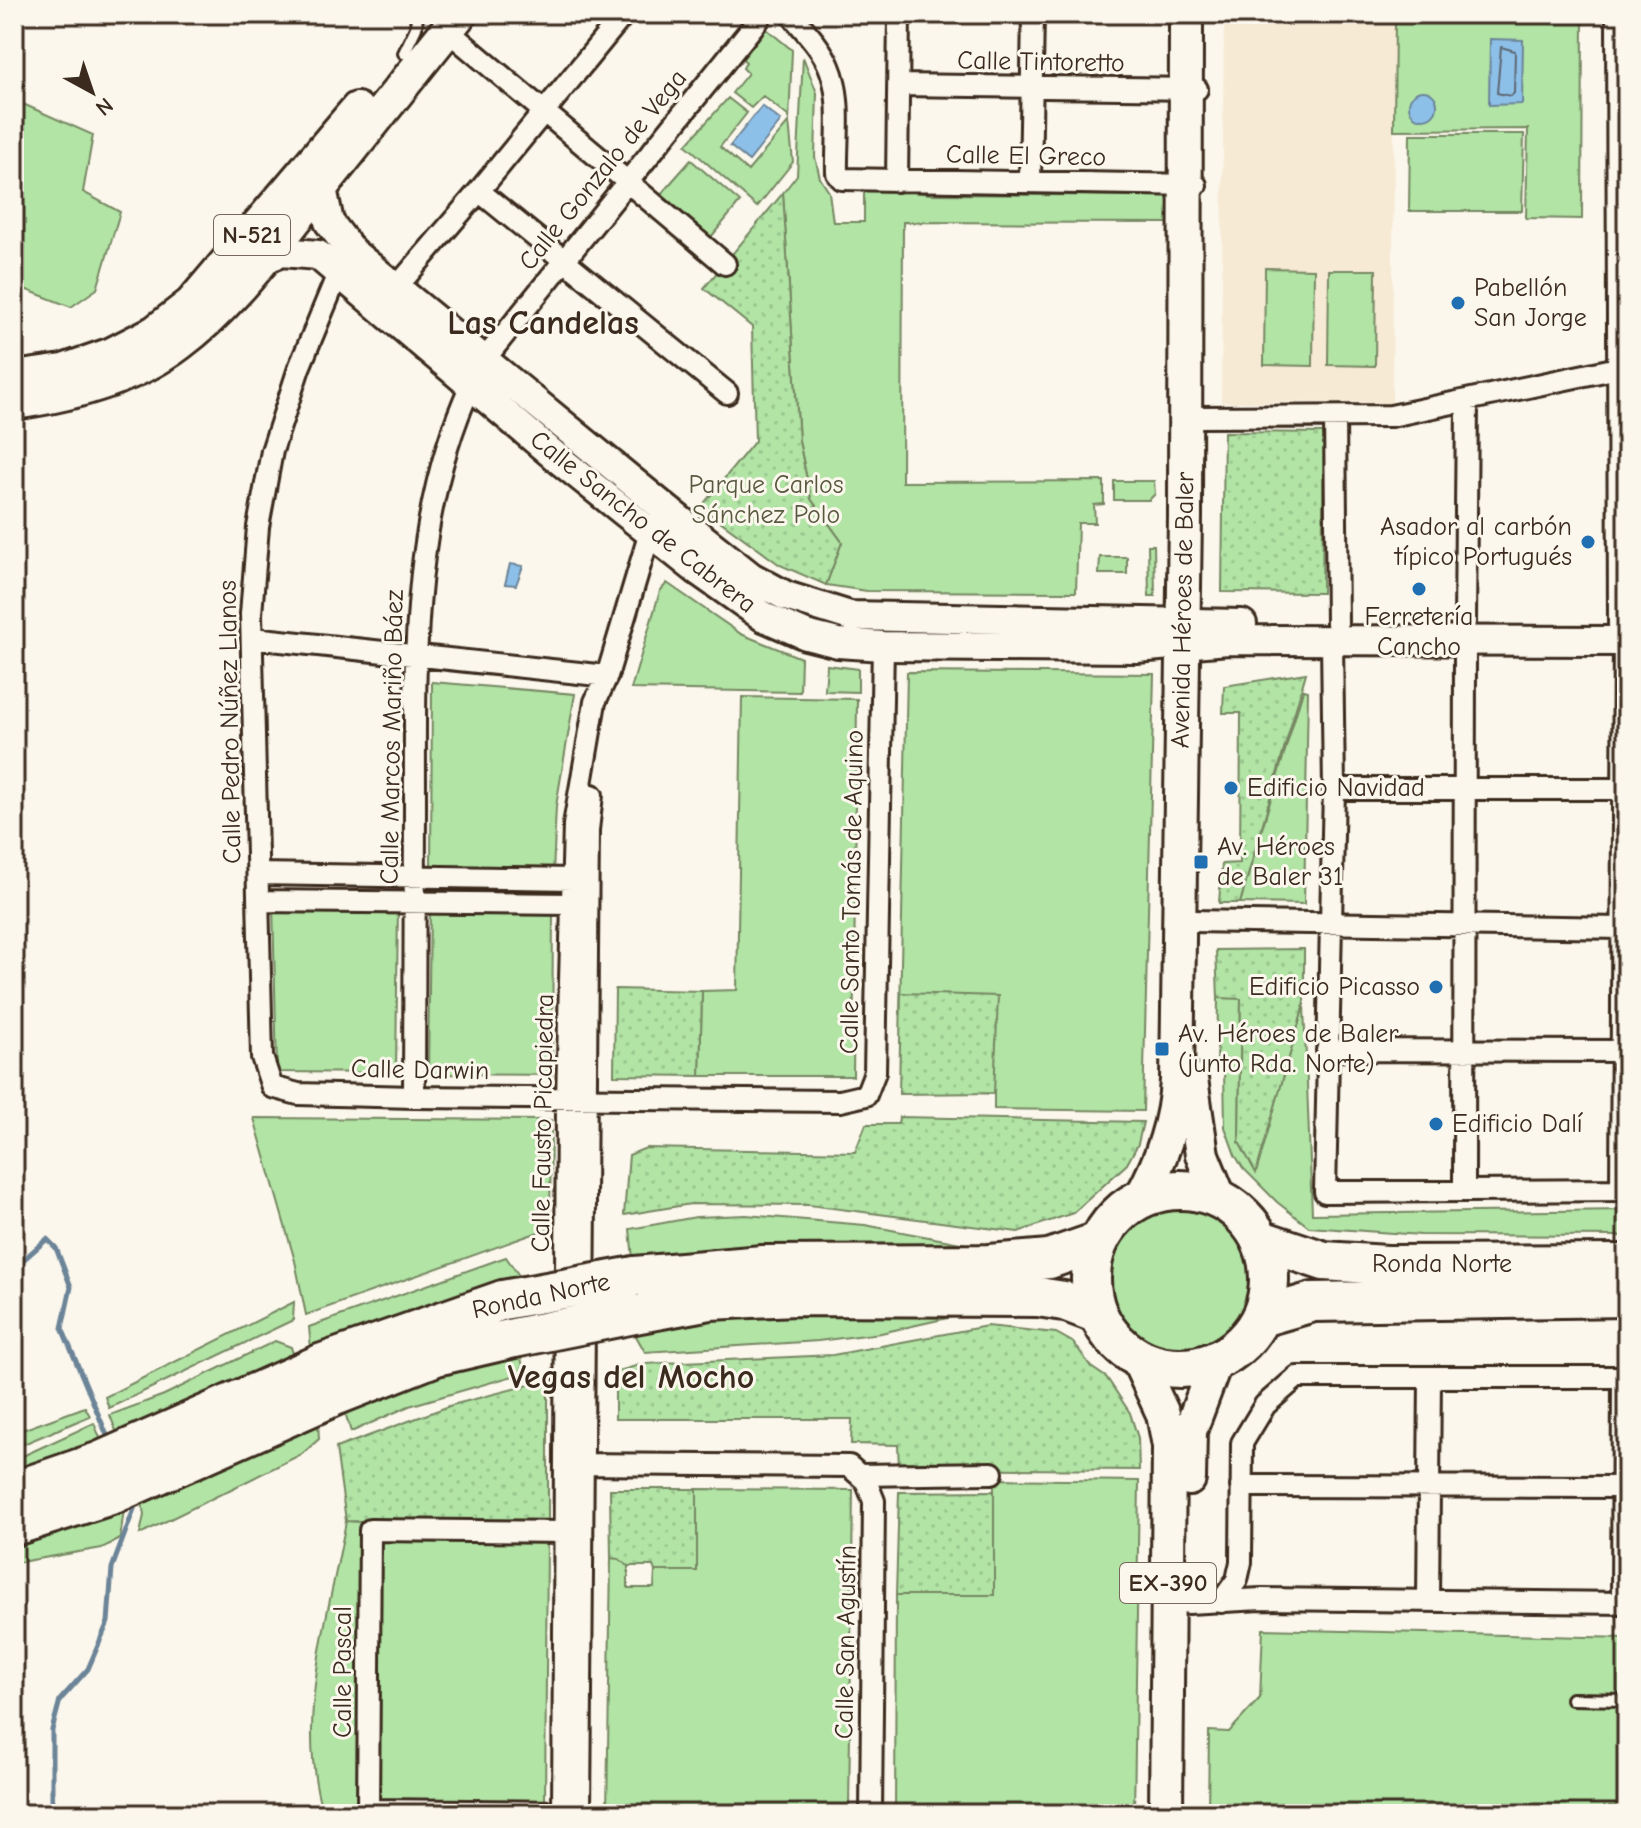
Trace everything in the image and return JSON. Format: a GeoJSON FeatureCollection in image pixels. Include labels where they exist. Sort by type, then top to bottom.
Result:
{"type":"FeatureCollection","features":[{"type":"Feature","properties":{"kind":"highway"},"geometry":{"type":"LineString","coordinates":[[1166,1190],[1194,1190],[1220,1199],[1244,1216],[1261,1240],[1269,1266],[1268,1292],[1261,1317],[1234,1350],[1216,1361],[1190,1368],[1162,1367],[1137,1358],[1114,1340],[1098,1314],[1091,1291],[1091,1266],[1098,1242],[1115,1217],[1140,1199],[1166,1190]]}},
{"type":"Feature","properties":{"kind":"highway","name":"Ronda Norte"},"geometry":{"type":"LineString","coordinates":[[1261,1240],[1324,1261],[1387,1265],[1627,1264]]}},
{"type":"Feature","properties":{"kind":"highway","name":"Ronda Norte"},"geometry":{"type":"LineString","coordinates":[[14,1526],[108,1477],[503,1300],[635,1276],[763,1265],[989,1264],[1049,1259],[1098,1242]]}},
{"type":"Feature","properties":{"kind":"highway","name":"Ronda Norte"},"geometry":{"type":"LineString","coordinates":[[316,1385],[514,1338],[710,1300],[810,1296],[1038,1297],[1064,1301],[1098,1314]]}},
{"type":"Feature","properties":{"kind":"highway","name":"Ronda Norte"},"geometry":{"type":"LineString","coordinates":[[1261,1317],[1313,1302],[1627,1297]]}},
{"type":"Feature","properties":{"kind":"highway","name":"Ronda Norte"},"geometry":{"type":"LineString","coordinates":[[14,1491],[108,1477]]}},
{"type":"Feature","properties":{"kind":"main road","name":"Avenida Héroes de Baler"},"geometry":{"type":"LineString","coordinates":[[1140,1199],[1155,1172],[1171,1126],[1176,1098],[1198,417],[1186,14]]}},
{"type":"Feature","properties":{"kind":"main road","name":"Avenida Héroes de Baler"},"geometry":{"type":"LineString","coordinates":[[1189,89],[1201,14]]}},
{"type":"Feature","properties":{"kind":"main road"},"geometry":{"type":"LineString","coordinates":[[1189,634],[1228,640],[1334,633],[1625,633],[1621,14]]}},
{"type":"Feature","properties":{"kind":"main road","name":"N-521"},"geometry":{"type":"LineString","coordinates":[[14,378],[63,371],[112,354],[155,332],[191,304],[404,53],[448,19]]}},
{"type":"Feature","properties":{"kind":"main road"},"geometry":{"type":"LineString","coordinates":[[264,259],[322,188],[448,19]]}},
{"type":"Feature","properties":{"kind":"main road","name":"Avenida Héroes de Baler"},"geometry":{"type":"LineString","coordinates":[[1193,184],[1189,634],[1191,1081],[1202,1155],[1220,1199]]}},
{"type":"Feature","properties":{"kind":"main road","name":"Calle Sancho de Cabrera"},"geometry":{"type":"LineString","coordinates":[[322,188],[329,222],[344,261],[659,521],[751,577],[801,602],[850,616],[1189,634]]}},
{"type":"Feature","properties":{"kind":"main road","name":"Calle Sancho de Cabrera"},"geometry":{"type":"LineString","coordinates":[[264,259],[282,252],[300,251],[344,261],[396,288],[478,373],[623,510],[659,521],[680,556],[764,617],[827,640],[883,646],[1137,648],[1189,634]]}},
{"type":"Feature","properties":{"kind":"main road","name":"N-521"},"geometry":{"type":"LineString","coordinates":[[14,403],[56,397],[96,385],[178,346],[215,314],[264,259]]}},
{"type":"Feature","properties":{"kind":"main road","name":"EX-390"},"geometry":{"type":"LineString","coordinates":[[1137,1358],[1163,1414],[1169,1446],[1166,1814]]}},
{"type":"Feature","properties":{"kind":"main road","name":"EX-390"},"geometry":{"type":"LineString","coordinates":[[1184,1814],[1190,1431],[1216,1361]]}},
{"type":"Feature","properties":{"kind":"street"},"geometry":{"type":"LineString","coordinates":[[396,288],[624,14]]}},
{"type":"Feature","properties":{"kind":"street","name":"Calle Gonzalo de Vega"},"geometry":{"type":"LineString","coordinates":[[478,373],[759,19],[753,14]]}},
{"type":"Feature","properties":{"kind":"street","name":"Calle El Greco"},"geometry":{"type":"LineString","coordinates":[[791,14],[827,62],[832,75],[836,94],[837,173],[851,182],[1193,184]]}},
{"type":"Feature","properties":{"kind":"street"},"geometry":{"type":"LineString","coordinates":[[897,181],[899,14]]}},
{"type":"Feature","properties":{"kind":"street"},"geometry":{"type":"LineString","coordinates":[[1030,182],[1033,14]]}},
{"type":"Feature","properties":{"kind":"street"},"geometry":{"type":"LineString","coordinates":[[448,19],[544,111],[725,264]]}},
{"type":"Feature","properties":{"kind":"street","name":"Calle Tintoretto"},"geometry":{"type":"LineString","coordinates":[[899,85],[1189,89]]}},
{"type":"Feature","properties":{"kind":"street"},"geometry":{"type":"LineString","coordinates":[[479,191],[727,393]]}},
{"type":"Feature","properties":{"kind":"street","name":"Calle Pedro Núñez Llanos"},"geometry":{"type":"LineString","coordinates":[[272,1087],[262,1057],[258,901],[253,638],[258,527],[272,451],[344,261]]}},
{"type":"Feature","properties":{"kind":"street"},"geometry":{"type":"LineString","coordinates":[[1198,417],[1391,416],[1467,403],[1623,367]]}},
{"type":"Feature","properties":{"kind":"street","name":"Calle Marcos Mariño Báez"},"geometry":{"type":"LineString","coordinates":[[414,1097],[415,656],[423,550],[453,423],[478,373]]}},
{"type":"Feature","properties":{"kind":"street"},"geometry":{"type":"LineString","coordinates":[[1464,1190],[1467,403]]}},
{"type":"Feature","properties":{"kind":"street"},"geometry":{"type":"LineString","coordinates":[[1335,417],[1334,789],[1325,1192],[1624,1190],[1622,928],[1626,789],[1625,633]]}},
{"type":"Feature","properties":{"kind":"street"},"geometry":{"type":"LineString","coordinates":[[623,510],[633,528],[640,566],[666,556],[680,556]]}},
{"type":"Feature","properties":{"kind":"street","name":"Calle Fausto Picapiedra"},"geometry":{"type":"LineString","coordinates":[[568,1813],[575,1098],[572,879],[582,765],[595,702],[607,676],[640,566],[659,521]]}},
{"type":"Feature","properties":{"kind":"street"},"geometry":{"type":"LineString","coordinates":[[253,638],[607,676]]}},
{"type":"Feature","properties":{"kind":"street","name":"Calle Santo Tomás de Aquino"},"geometry":{"type":"LineString","coordinates":[[575,1098],[840,1101],[866,1095],[875,1072],[883,646]]}},
{"type":"Feature","properties":{"kind":"street","name":"Calle Fausto Picapiedra"},"geometry":{"type":"LineString","coordinates":[[575,1098],[588,830],[607,676]]}},
{"type":"Feature","properties":{"kind":"street"},"geometry":{"type":"LineString","coordinates":[[1334,789],[1626,789]]}},
{"type":"Feature","properties":{"kind":"street"},"geometry":{"type":"LineString","coordinates":[[258,874],[572,879]]}},
{"type":"Feature","properties":{"kind":"street"},"geometry":{"type":"LineString","coordinates":[[258,901],[572,904]]}},
{"type":"Feature","properties":{"kind":"street"},"geometry":{"type":"LineString","coordinates":[[1191,921],[1622,928]]}},
{"type":"Feature","properties":{"kind":"street"},"geometry":{"type":"LineString","coordinates":[[1327,1050],[1624,1051]]}},
{"type":"Feature","properties":{"kind":"street","name":"Calle Darwin"},"geometry":{"type":"LineString","coordinates":[[272,1087],[298,1094],[575,1098]]}},
{"type":"Feature","properties":{"kind":"street"},"geometry":{"type":"LineString","coordinates":[[1188,1603],[1221,1602],[1261,1599],[1624,1603],[1625,1377],[1297,1377],[1265,1405],[1242,1443],[1241,1563],[1237,1580],[1221,1602]]}},
{"type":"Feature","properties":{"kind":"street"},"geometry":{"type":"LineString","coordinates":[[1428,1601],[1430,1377]]}},
{"type":"Feature","properties":{"kind":"street"},"geometry":{"type":"LineString","coordinates":[[573,1464],[849,1466],[860,1475],[992,1473]]}},
{"type":"Feature","properties":{"kind":"street","name":"Calle Fausto Picapiedra"},"geometry":{"type":"LineString","coordinates":[[568,1813],[564,1532],[573,1464]]}},
{"type":"Feature","properties":{"kind":"street","name":"Calle San Agustín"},"geometry":{"type":"LineString","coordinates":[[860,1475],[866,1481],[874,1501],[871,1814]]}},
{"type":"Feature","properties":{"kind":"street"},"geometry":{"type":"LineString","coordinates":[[1241,1486],[1624,1487]]}},
{"type":"Feature","properties":{"kind":"street","name":"Calle Pascal"},"geometry":{"type":"LineString","coordinates":[[368,1812],[370,1530],[564,1532]]}},
{"type":"Feature","properties":{"kind":"street"},"geometry":{"type":"LineString","coordinates":[[1241,1563],[1250,1590],[1261,1599]]}},
{"type":"Feature","properties":{"kind":"street"},"geometry":{"type":"LineString","coordinates":[[368,1812],[568,1813]]}},
{"type":"Feature","properties":{"kind":"lane"},"geometry":{"type":"LineString","coordinates":[[404,53],[416,28],[417,14]]}},
{"type":"Feature","properties":{"kind":"lane"},"geometry":{"type":"LineString","coordinates":[[1572,1699],[1627,1700]]}},
{"type":"Feature","properties":{"kind":"shaded area"},"geometry":{"type":"Polygon","coordinates":[[[1224,14],[1395,14],[1392,403],[1221,402],[1224,14]]]}},
{"type":"Feature","properties":{"kind":"green space"},"geometry":{"type":"Polygon","coordinates":[[[1395,14],[1583,14],[1582,219],[1526,218],[1528,129],[1394,130],[1395,14]]]}},
{"type":"Feature","properties":{"kind":"green space"},"geometry":{"type":"Polygon","coordinates":[[[763,26],[792,50],[789,122],[789,117],[763,96],[751,108],[732,93],[748,73],[743,68],[746,62],[740,57],[763,26]]]}},
{"type":"Feature","properties":{"kind":"green space"},"geometry":{"type":"Polygon","coordinates":[[[803,57],[817,93],[815,157],[820,178],[829,192],[833,222],[864,222],[864,186],[930,194],[1168,196],[1170,223],[903,222],[902,482],[1104,481],[1104,504],[1094,505],[1095,523],[1078,523],[1076,592],[867,591],[826,585],[842,542],[811,499],[799,441],[783,193],[797,175],[803,57]]]}},
{"type":"Feature","properties":{"kind":"green space"},"geometry":{"type":"Polygon","coordinates":[[[728,98],[747,113],[720,147],[748,171],[789,122],[793,162],[757,207],[686,145],[728,98]]]}},
{"type":"Feature","properties":{"kind":"green space"},"geometry":{"type":"Polygon","coordinates":[[[14,100],[93,135],[83,192],[120,212],[97,289],[71,307],[14,285],[14,100]]]}},
{"type":"Feature","properties":{"kind":"green space"},"geometry":{"type":"Polygon","coordinates":[[[1410,134],[1524,134],[1522,211],[1409,211],[1410,134]]]}},
{"type":"Feature","properties":{"kind":"green space"},"geometry":{"type":"Polygon","coordinates":[[[691,160],[740,202],[711,237],[661,194],[691,160]]]}},
{"type":"Feature","properties":{"kind":"green space","name":"Parque Carlos Sánchez Polo"},"geometry":{"type":"Polygon","coordinates":[[[783,193],[799,441],[811,499],[842,542],[826,585],[780,565],[701,507],[755,441],[752,327],[704,288],[783,193]]]}},
{"type":"Feature","properties":{"kind":"green space"},"geometry":{"type":"Polygon","coordinates":[[[1265,268],[1314,269],[1313,366],[1264,365],[1265,268]]]}},
{"type":"Feature","properties":{"kind":"green space"},"geometry":{"type":"Polygon","coordinates":[[[1329,270],[1376,270],[1375,366],[1328,365],[1329,270]]]}},
{"type":"Feature","properties":{"kind":"green space"},"geometry":{"type":"Polygon","coordinates":[[[1224,432],[1324,433],[1322,593],[1222,592],[1224,432]]]}},
{"type":"Feature","properties":{"kind":"green space"},"geometry":{"type":"Polygon","coordinates":[[[1114,481],[1154,481],[1155,494],[1149,500],[1114,500],[1114,481]]]}},
{"type":"Feature","properties":{"kind":"green space"},"geometry":{"type":"Polygon","coordinates":[[[1148,545],[1154,545],[1155,596],[1149,596],[1148,545]]]}},
{"type":"Feature","properties":{"kind":"green space"},"geometry":{"type":"Polygon","coordinates":[[[1100,557],[1127,557],[1127,574],[1099,574],[1100,557]]]}},
{"type":"Feature","properties":{"kind":"green space"},"geometry":{"type":"Polygon","coordinates":[[[667,583],[741,634],[801,658],[800,692],[631,689],[660,591],[667,583]]]}},
{"type":"Feature","properties":{"kind":"green space"},"geometry":{"type":"Polygon","coordinates":[[[827,665],[858,669],[858,692],[825,691],[827,665]]]}},
{"type":"Feature","properties":{"kind":"green space"},"geometry":{"type":"Polygon","coordinates":[[[907,672],[1154,674],[1143,1111],[994,1109],[994,1094],[976,1093],[900,1014],[907,672]]]}},
{"type":"Feature","properties":{"kind":"green space"},"geometry":{"type":"Polygon","coordinates":[[[1306,673],[1240,903],[1219,903],[1222,864],[1240,863],[1241,713],[1223,713],[1224,686],[1306,673]]]}},
{"type":"Feature","properties":{"kind":"green space"},"geometry":{"type":"Polygon","coordinates":[[[432,682],[575,694],[556,806],[553,875],[431,873],[432,682]]]}},
{"type":"Feature","properties":{"kind":"green space"},"geometry":{"type":"Polygon","coordinates":[[[1303,690],[1308,691],[1304,904],[1240,903],[1303,690]]]}},
{"type":"Feature","properties":{"kind":"green space"},"geometry":{"type":"Polygon","coordinates":[[[742,697],[857,699],[853,1076],[700,1076],[702,991],[737,990],[742,697]]]}},
{"type":"Feature","properties":{"kind":"green space"},"geometry":{"type":"Polygon","coordinates":[[[273,904],[398,905],[396,1073],[277,1072],[273,904]]]}},
{"type":"Feature","properties":{"kind":"green space"},"geometry":{"type":"Polygon","coordinates":[[[430,906],[553,907],[552,1075],[428,1074],[430,906]]]}},
{"type":"Feature","properties":{"kind":"green space"},"geometry":{"type":"Polygon","coordinates":[[[1304,949],[1304,1005],[1256,1173],[1239,1142],[1241,999],[1218,998],[1216,950],[1304,949]]]}},
{"type":"Feature","properties":{"kind":"green space"},"geometry":{"type":"Polygon","coordinates":[[[615,989],[702,991],[700,1076],[614,1075],[615,989]]]}},
{"type":"Feature","properties":{"kind":"green space"},"geometry":{"type":"Polygon","coordinates":[[[901,993],[998,996],[994,1093],[899,1094],[901,993]]]}},
{"type":"Feature","properties":{"kind":"green space"},"geometry":{"type":"Polygon","coordinates":[[[1218,998],[1241,998],[1239,1142],[1256,1172],[1304,1005],[1312,1214],[1627,1210],[1627,1236],[1421,1235],[1309,1227],[1277,1202],[1243,1168],[1235,1155],[1225,1127],[1224,1068],[1217,1067],[1218,998]]]}},
{"type":"Feature","properties":{"kind":"green space"},"geometry":{"type":"Polygon","coordinates":[[[899,1117],[1143,1122],[1138,1144],[1127,1164],[1073,1213],[1018,1232],[809,1205],[691,1204],[624,1215],[629,1155],[646,1148],[855,1152],[866,1124],[898,1124],[899,1117]]]}},
{"type":"Feature","properties":{"kind":"green space"},"geometry":{"type":"Polygon","coordinates":[[[254,1118],[551,1120],[550,1228],[306,1315],[295,1261],[254,1118]]]}},
{"type":"Feature","properties":{"kind":"green space"},"geometry":{"type":"Polygon","coordinates":[[[1180,1207],[1207,1212],[1231,1227],[1246,1251],[1251,1278],[1246,1305],[1231,1329],[1207,1344],[1180,1349],[1153,1344],[1129,1329],[1114,1305],[1109,1278],[1114,1251],[1129,1227],[1153,1212],[1180,1207]]]}},
{"type":"Feature","properties":{"kind":"green space"},"geometry":{"type":"Polygon","coordinates":[[[746,1215],[865,1225],[971,1245],[633,1259],[630,1229],[696,1217],[746,1215]]]}},
{"type":"Feature","properties":{"kind":"green space"},"geometry":{"type":"Polygon","coordinates":[[[506,1257],[522,1280],[311,1349],[309,1327],[506,1257]]]}},
{"type":"Feature","properties":{"kind":"green space"},"geometry":{"type":"Polygon","coordinates":[[[294,1302],[293,1320],[109,1408],[105,1397],[294,1302]]]}},
{"type":"Feature","properties":{"kind":"green space"},"geometry":{"type":"Polygon","coordinates":[[[761,1314],[961,1315],[881,1333],[818,1341],[645,1352],[631,1327],[761,1314]]]}},
{"type":"Feature","properties":{"kind":"green space"},"geometry":{"type":"Polygon","coordinates":[[[987,1326],[1056,1333],[1074,1343],[1091,1367],[1107,1378],[1130,1413],[1138,1438],[1139,1470],[899,1468],[898,1445],[851,1444],[852,1419],[615,1419],[615,1372],[643,1364],[833,1355],[987,1326]]]}},
{"type":"Feature","properties":{"kind":"green space"},"geometry":{"type":"Polygon","coordinates":[[[275,1341],[291,1347],[294,1357],[118,1436],[110,1415],[164,1395],[275,1341]]]}},
{"type":"Feature","properties":{"kind":"green space"},"geometry":{"type":"Polygon","coordinates":[[[518,1350],[523,1365],[520,1374],[409,1406],[351,1432],[344,1409],[418,1380],[518,1350]]]}},
{"type":"Feature","properties":{"kind":"green space"},"geometry":{"type":"Polygon","coordinates":[[[548,1380],[548,1525],[346,1521],[336,1448],[452,1405],[548,1380]]]}},
{"type":"Feature","properties":{"kind":"green space"},"geometry":{"type":"Polygon","coordinates":[[[85,1407],[90,1416],[14,1448],[14,1433],[85,1407]]]}},
{"type":"Feature","properties":{"kind":"green space"},"geometry":{"type":"Polygon","coordinates":[[[318,1421],[319,1439],[302,1454],[140,1534],[144,1515],[142,1502],[318,1421]]]}},
{"type":"Feature","properties":{"kind":"green space"},"geometry":{"type":"Polygon","coordinates":[[[94,1423],[102,1443],[14,1477],[14,1460],[94,1423]]]}},
{"type":"Feature","properties":{"kind":"green space"},"geometry":{"type":"Polygon","coordinates":[[[994,1479],[1139,1481],[1134,1814],[895,1814],[896,1595],[994,1595],[994,1479]]]}},
{"type":"Feature","properties":{"kind":"green space"},"geometry":{"type":"Polygon","coordinates":[[[610,1489],[697,1489],[697,1571],[655,1571],[653,1566],[628,1566],[619,1559],[611,1558],[610,1489]]]}},
{"type":"Feature","properties":{"kind":"green space"},"geometry":{"type":"Polygon","coordinates":[[[697,1489],[853,1490],[849,1812],[607,1814],[611,1558],[619,1558],[628,1566],[628,1588],[654,1588],[655,1571],[696,1571],[697,1489]]]}},
{"type":"Feature","properties":{"kind":"green space"},"geometry":{"type":"Polygon","coordinates":[[[994,1491],[994,1595],[896,1595],[899,1492],[994,1491]]]}},
{"type":"Feature","properties":{"kind":"green space"},"geometry":{"type":"Polygon","coordinates":[[[124,1509],[120,1539],[102,1548],[14,1563],[14,1544],[124,1509]]]}},
{"type":"Feature","properties":{"kind":"green space"},"geometry":{"type":"Polygon","coordinates":[[[346,1521],[361,1522],[360,1814],[323,1814],[315,1778],[313,1704],[317,1668],[346,1521]]]}},
{"type":"Feature","properties":{"kind":"green space"},"geometry":{"type":"Polygon","coordinates":[[[376,1538],[547,1539],[545,1807],[374,1806],[376,1538]]]}},
{"type":"Feature","properties":{"kind":"green space"},"geometry":{"type":"Polygon","coordinates":[[[1263,1629],[1627,1638],[1627,1814],[1208,1814],[1209,1731],[1229,1732],[1260,1698],[1263,1629]]]}},
{"type":"Feature","properties":{"kind":"water"},"geometry":{"type":"Polygon","coordinates":[[[1490,39],[1523,40],[1522,104],[1489,105],[1490,39]]]}},
{"type":"Feature","properties":{"kind":"water"},"geometry":{"type":"Polygon","coordinates":[[[1423,91],[1433,95],[1437,105],[1433,115],[1423,119],[1413,115],[1409,105],[1413,95],[1423,91]]]}},
{"type":"Feature","properties":{"kind":"water"},"geometry":{"type":"Polygon","coordinates":[[[762,106],[781,121],[749,161],[730,146],[762,106]]]}},
{"type":"Feature","properties":{"kind":"water"},"geometry":{"type":"Polygon","coordinates":[[[510,564],[523,566],[516,585],[505,584],[510,564]]]}},
{"type":"Feature","properties":{"kind":"waterway"},"geometry":{"type":"LineString","coordinates":[[14,1268],[47,1239],[56,1248],[71,1287],[62,1328],[109,1440]]}},
{"type":"Feature","properties":{"kind":"waterway"},"geometry":{"type":"LineString","coordinates":[[52,1814],[52,1730],[60,1700],[88,1669],[108,1622],[112,1568],[134,1509],[132,1502]]}},
{"type":"Feature","properties":{"kind":"place","name":"Pabellón San Jorge"},"geometry":{"type":"Point","coordinates":[1458,303]}},
{"type":"Feature","properties":{"kind":"place","name":"Asador al carbón típico Portugués"},"geometry":{"type":"Point","coordinates":[1588,542]}},
{"type":"Feature","properties":{"kind":"place","name":"Ferretería Cancho"},"geometry":{"type":"Point","coordinates":[1419,589]}},
{"type":"Feature","properties":{"kind":"place","name":"Edificio Navidad"},"geometry":{"type":"Point","coordinates":[1231,788]}},
{"type":"Feature","properties":{"kind":"place","name":"Av. Héroes de Baler 31"},"geometry":{"type":"Point","coordinates":[1201,862]}},
{"type":"Feature","properties":{"kind":"place","name":"Edificio Picasso"},"geometry":{"type":"Point","coordinates":[1436,987]}},
{"type":"Feature","properties":{"kind":"place","name":"Av. Héroes de Baler (junto Rda. Norte)"},"geometry":{"type":"Point","coordinates":[1162,1049]}},
{"type":"Feature","properties":{"kind":"place","name":"Edificio Dalí"},"geometry":{"type":"Point","coordinates":[1436,1124]}},
{"type":"Feature","properties":{"kind":"district","name":"Las Candelas"},"geometry":{"type":"Point","coordinates":[543,323]}},
{"type":"Feature","properties":{"kind":"district","name":"Vegas del Mocho"},"geometry":{"type":"Point","coordinates":[631,1377]}}]}
